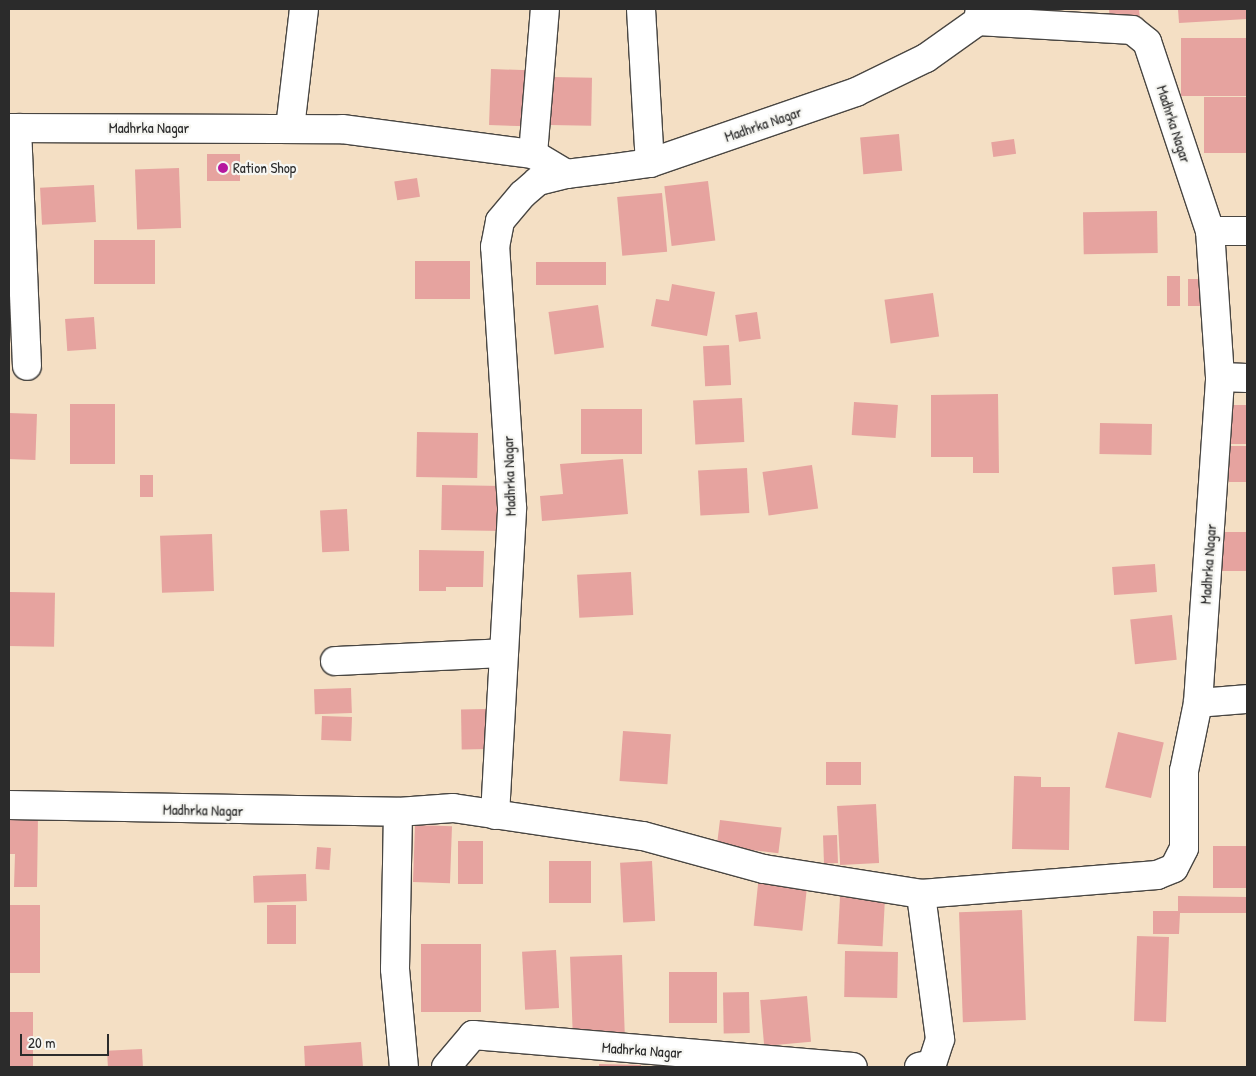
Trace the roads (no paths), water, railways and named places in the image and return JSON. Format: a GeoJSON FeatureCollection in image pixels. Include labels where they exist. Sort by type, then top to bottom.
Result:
{"type":"FeatureCollection","features":[{"type":"Feature","properties":{"kind":"street"},"geometry":{"type":"LineString","coordinates":[[290,128],[304,9]]}},
{"type":"Feature","properties":{"kind":"street"},"geometry":{"type":"LineString","coordinates":[[533,154],[545,9]]}},
{"type":"Feature","properties":{"kind":"street"},"geometry":{"type":"LineString","coordinates":[[641,9],[650,163]]}},
{"type":"Feature","properties":{"kind":"street","name":"Madhrka Nagar"},"geometry":{"type":"LineString","coordinates":[[9,805],[398,812],[452,808],[495,815],[644,836],[764,869],[921,894],[1157,875],[1174,868],[1184,848],[1184,771],[1198,703],[1220,377],[1210,231],[1147,42],[1132,30],[979,15],[926,58],[856,92],[650,163],[566,174],[538,181],[523,194],[500,221],[496,247],[512,507],[495,815]]}},
{"type":"Feature","properties":{"kind":"street"},"geometry":{"type":"LineString","coordinates":[[13,128],[27,366]]}},
{"type":"Feature","properties":{"kind":"street","name":"Madhrka Nagar"},"geometry":{"type":"LineString","coordinates":[[13,128],[342,129],[533,154],[566,174]]}},
{"type":"Feature","properties":{"kind":"street"},"geometry":{"type":"LineString","coordinates":[[1210,231],[1247,231]]}},
{"type":"Feature","properties":{"kind":"street"},"geometry":{"type":"LineString","coordinates":[[1220,377],[1247,378]]}},
{"type":"Feature","properties":{"kind":"street"},"geometry":{"type":"LineString","coordinates":[[335,661],[504,653]]}},
{"type":"Feature","properties":{"kind":"street"},"geometry":{"type":"LineString","coordinates":[[1198,703],[1247,699]]}},
{"type":"Feature","properties":{"kind":"street"},"geometry":{"type":"LineString","coordinates":[[398,812],[395,969],[404,1067]]}},
{"type":"Feature","properties":{"kind":"street"},"geometry":{"type":"LineString","coordinates":[[919,1067],[932,1064],[940,1039],[921,894]]}},
{"type":"Feature","properties":{"kind":"street","name":"Madhrka Nagar"},"geometry":{"type":"LineString","coordinates":[[446,1067],[473,1036],[481,1036],[853,1067]]}},
{"type":"Feature","properties":{"kind":"place","name":"Ration Shop"},"geometry":{"type":"Point","coordinates":[223,168]}}]}
